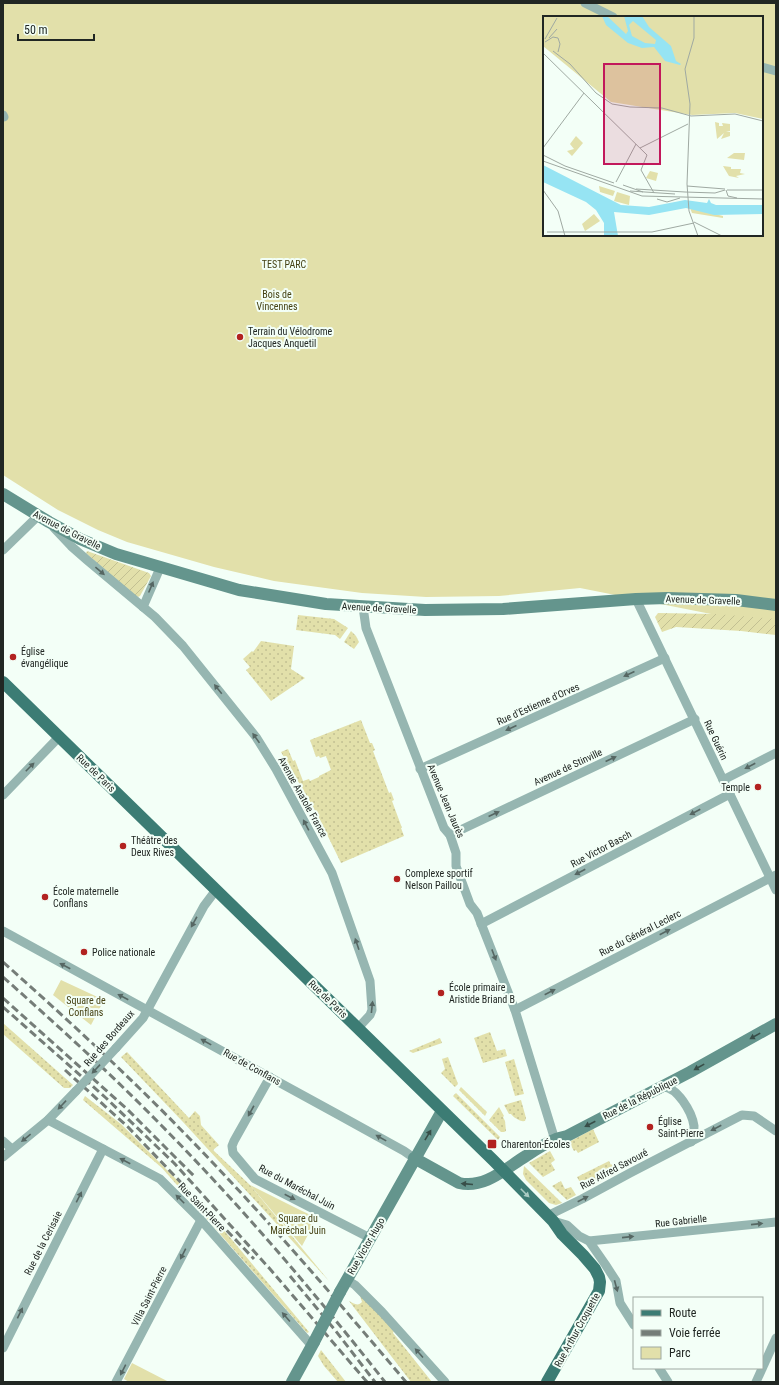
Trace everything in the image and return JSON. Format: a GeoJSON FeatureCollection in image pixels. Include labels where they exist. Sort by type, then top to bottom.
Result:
{"type":"FeatureCollection","features":[{"type":"Feature","properties":{"kind":"main road","name":"Rue de Paris"},"geometry":{"type":"LineString","coordinates":[[3,682],[358,1028],[550,1219]]}},
{"type":"Feature","properties":{"kind":"main road","name":"Rue Arthur Croquette"},"geometry":{"type":"LineString","coordinates":[[547,1382],[599,1291],[600,1282],[595,1269],[550,1219]]}},
{"type":"Feature","properties":{"kind":"street"},"geometry":{"type":"LineString","coordinates":[[585,3],[612,16]]}},
{"type":"Feature","properties":{"kind":"street"},"geometry":{"type":"LineString","coordinates":[[763,67],[776,71]]}},
{"type":"Feature","properties":{"kind":"street","name":"Avenue de Gravelle"},"geometry":{"type":"LineString","coordinates":[[3,494],[49,522],[76,542],[160,568],[239,590],[326,604],[363,608],[425,610],[503,609],[636,599],[736,600],[776,604]]}},
{"type":"Feature","properties":{"kind":"street"},"geometry":{"type":"LineString","coordinates":[[3,550],[38,516]]}},
{"type":"Feature","properties":{"kind":"street","name":"Avenue Anatole France"},"geometry":{"type":"LineString","coordinates":[[76,542],[155,617],[183,646],[256,737],[276,770],[332,873],[370,981],[372,1010],[370,1015],[358,1028]]}},
{"type":"Feature","properties":{"kind":"street"},"geometry":{"type":"LineString","coordinates":[[143,607],[160,568]]}},
{"type":"Feature","properties":{"kind":"street","name":"Rue Guérin"},"geometry":{"type":"LineString","coordinates":[[636,599],[723,780],[773,876],[776,890]]}},
{"type":"Feature","properties":{"kind":"street","name":"Avenue Jean Jaurès"},"geometry":{"type":"LineString","coordinates":[[363,608],[366,628],[420,769],[444,828],[450,835],[454,846],[456,853],[456,866],[470,904],[477,913],[482,924],[515,1010],[555,1140]]}},
{"type":"Feature","properties":{"kind":"street","name":"Rue d'Estienne d'Orves"},"geometry":{"type":"LineString","coordinates":[[420,769],[665,658]]}},
{"type":"Feature","properties":{"kind":"street","name":"Avenue de Stinville"},"geometry":{"type":"LineString","coordinates":[[450,835],[695,719]]}},
{"type":"Feature","properties":{"kind":"street"},"geometry":{"type":"LineString","coordinates":[[3,794],[59,737]]}},
{"type":"Feature","properties":{"kind":"street"},"geometry":{"type":"LineString","coordinates":[[723,780],[776,753]]}},
{"type":"Feature","properties":{"kind":"street","name":"Rue Victor Basch"},"geometry":{"type":"LineString","coordinates":[[482,924],[730,794]]}},
{"type":"Feature","properties":{"kind":"street","name":"Rue du Général Leclerc"},"geometry":{"type":"LineString","coordinates":[[515,1010],[773,876]]}},
{"type":"Feature","properties":{"kind":"street","name":"Rue des Bordeaux"},"geometry":{"type":"LineString","coordinates":[[3,1157],[48,1120],[143,1018],[204,906],[216,890]]}},
{"type":"Feature","properties":{"kind":"street","name":"Rue de Conflans"},"geometry":{"type":"LineString","coordinates":[[3,931],[397,1147],[459,1183],[468,1185],[475,1184],[503,1171]]}},
{"type":"Feature","properties":{"kind":"street","name":"Rue de la République"},"geometry":{"type":"LineString","coordinates":[[503,1171],[555,1140],[564,1137],[694,1070],[776,1024]]}},
{"type":"Feature","properties":{"kind":"street","name":"Rue du Maréchal Juin"},"geometry":{"type":"LineString","coordinates":[[270,1077],[234,1141],[232,1146],[233,1153],[255,1179],[370,1238]]}},
{"type":"Feature","properties":{"kind":"street"},"geometry":{"type":"LineString","coordinates":[[662,1086],[671,1088],[678,1094],[692,1117],[694,1128],[691,1142]]}},
{"type":"Feature","properties":{"kind":"street","name":"Rue Victor Hugo"},"geometry":{"type":"LineString","coordinates":[[292,1382],[340,1292],[409,1170],[414,1158],[442,1111]]}},
{"type":"Feature","properties":{"kind":"street","name":"Rue Alfred Savouré"},"geometry":{"type":"LineString","coordinates":[[550,1219],[630,1172],[742,1115],[754,1116],[776,1131]]}},
{"type":"Feature","properties":{"kind":"street","name":"Rue Saint-Pierre"},"geometry":{"type":"LineString","coordinates":[[48,1120],[160,1179],[201,1220],[313,1344]]}},
{"type":"Feature","properties":{"kind":"street"},"geometry":{"type":"LineString","coordinates":[[3,1141],[12,1149]]}},
{"type":"Feature","properties":{"kind":"street","name":"Rue de la Cerisaie"},"geometry":{"type":"LineString","coordinates":[[3,1348],[103,1149]]}},
{"type":"Feature","properties":{"kind":"street","name":"Rue de Paris"},"geometry":{"type":"LineString","coordinates":[[550,1219],[567,1225],[579,1236],[589,1241],[616,1281],[620,1303],[633,1323]]}},
{"type":"Feature","properties":{"kind":"street","name":"Villa Saint-Pierre"},"geometry":{"type":"LineString","coordinates":[[116,1382],[201,1220]]}},
{"type":"Feature","properties":{"kind":"street","name":"Rue Gabrielle"},"geometry":{"type":"LineString","coordinates":[[589,1241],[776,1222]]}},
{"type":"Feature","properties":{"kind":"street"},"geometry":{"type":"LineString","coordinates":[[347,1280],[355,1285],[382,1312],[445,1382]]}},
{"type":"Feature","properties":{"kind":"street"},"geometry":{"type":"LineString","coordinates":[[763,1367],[776,1338]]}},
{"type":"Feature","properties":{"kind":"street"},"geometry":{"type":"LineString","coordinates":[[661,1369],[668,1382]]}},
{"type":"Feature","properties":{"kind":"street"},"geometry":{"type":"LineString","coordinates":[[756,1382],[762,1369]]}},
{"type":"Feature","properties":{"kind":"green space","name":"Bois de Vincennes"},"geometry":{"type":"Polygon","coordinates":[[[3,3],[776,3],[776,627],[580,588],[499,596],[426,597],[362,593],[274,581],[214,567],[127,542],[98,530],[58,510],[3,475],[3,3]]]}},
{"type":"Feature","properties":{"kind":"green space"},"geometry":{"type":"Polygon","coordinates":[[[87,551],[149,573],[151,576],[140,596],[138,597],[134,595],[88,555],[86,553],[87,551]]]}},
{"type":"Feature","properties":{"kind":"green space"},"geometry":{"type":"Polygon","coordinates":[[[658,613],[716,614],[776,619],[776,635],[676,627],[662,632],[655,617],[658,613]]]}},
{"type":"Feature","properties":{"kind":"green space"},"geometry":{"type":"Polygon","coordinates":[[[298,615],[334,619],[348,628],[340,639],[335,635],[296,630],[298,615]]]}},
{"type":"Feature","properties":{"kind":"green space"},"geometry":{"type":"Polygon","coordinates":[[[351,631],[359,642],[354,649],[344,642],[351,631]]]}},
{"type":"Feature","properties":{"kind":"green space"},"geometry":{"type":"Polygon","coordinates":[[[261,641],[294,646],[291,669],[305,678],[271,701],[246,670],[250,667],[243,659],[252,651],[253,652],[261,641]]]}},
{"type":"Feature","properties":{"kind":"green space"},"geometry":{"type":"Polygon","coordinates":[[[361,720],[370,743],[372,743],[375,750],[373,751],[389,793],[391,792],[394,800],[392,801],[404,836],[341,863],[316,812],[281,752],[288,749],[293,761],[295,760],[303,781],[309,779],[310,781],[331,770],[326,756],[320,758],[319,756],[316,757],[310,740],[361,720]]]}},
{"type":"Feature","properties":{"kind":"green space","name":"Square de Conflans"},"geometry":{"type":"Polygon","coordinates":[[[61,980],[104,1000],[91,1025],[53,995],[61,980]]]}},
{"type":"Feature","properties":{"kind":"green space"},"geometry":{"type":"Polygon","coordinates":[[[3,1023],[73,1085],[70,1088],[64,1088],[3,1034],[3,1023]]]}},
{"type":"Feature","properties":{"kind":"green space"},"geometry":{"type":"Polygon","coordinates":[[[490,1032],[497,1051],[505,1049],[507,1056],[483,1063],[474,1038],[490,1032]]]}},
{"type":"Feature","properties":{"kind":"green space"},"geometry":{"type":"Polygon","coordinates":[[[440,1038],[442,1043],[413,1053],[409,1051],[440,1038]]]}},
{"type":"Feature","properties":{"kind":"green space"},"geometry":{"type":"Polygon","coordinates":[[[127,1052],[189,1118],[195,1111],[200,1116],[201,1125],[219,1145],[213,1150],[250,1185],[329,1281],[183,1122],[121,1057],[127,1052]]]}},
{"type":"Feature","properties":{"kind":"green space"},"geometry":{"type":"Polygon","coordinates":[[[448,1057],[458,1084],[455,1087],[441,1073],[445,1069],[442,1059],[448,1057]]]}},
{"type":"Feature","properties":{"kind":"green space"},"geometry":{"type":"Polygon","coordinates":[[[514,1059],[524,1094],[515,1096],[505,1062],[514,1059]]]}},
{"type":"Feature","properties":{"kind":"green space"},"geometry":{"type":"Polygon","coordinates":[[[461,1087],[487,1112],[485,1116],[459,1090],[461,1087]]]}},
{"type":"Feature","properties":{"kind":"green space"},"geometry":{"type":"Polygon","coordinates":[[[456,1093],[500,1137],[498,1140],[453,1096],[456,1093]]]}},
{"type":"Feature","properties":{"kind":"green space"},"geometry":{"type":"Polygon","coordinates":[[[85,1096],[121,1124],[178,1181],[228,1235],[309,1332],[307,1333],[162,1168],[83,1100],[85,1096]]]}},
{"type":"Feature","properties":{"kind":"green space"},"geometry":{"type":"Polygon","coordinates":[[[521,1100],[526,1118],[525,1121],[519,1120],[509,1114],[504,1105],[521,1100]]]}},
{"type":"Feature","properties":{"kind":"green space"},"geometry":{"type":"Polygon","coordinates":[[[499,1107],[505,1121],[506,1131],[504,1132],[501,1132],[489,1120],[499,1107]]]}},
{"type":"Feature","properties":{"kind":"green space"},"geometry":{"type":"Polygon","coordinates":[[[593,1129],[599,1142],[578,1153],[576,1150],[574,1151],[569,1142],[593,1129]]]}},
{"type":"Feature","properties":{"kind":"green space"},"geometry":{"type":"Polygon","coordinates":[[[550,1151],[555,1160],[551,1163],[555,1170],[543,1177],[529,1163],[550,1151]]]}},
{"type":"Feature","properties":{"kind":"green space"},"geometry":{"type":"Polygon","coordinates":[[[609,1161],[617,1173],[584,1190],[577,1177],[609,1161]]]}},
{"type":"Feature","properties":{"kind":"green space"},"geometry":{"type":"Polygon","coordinates":[[[524,1166],[562,1203],[556,1205],[549,1203],[526,1180],[523,1174],[524,1166]]]}},
{"type":"Feature","properties":{"kind":"green space"},"geometry":{"type":"Polygon","coordinates":[[[561,1181],[565,1189],[571,1187],[576,1195],[567,1200],[552,1186],[561,1181]]]}},
{"type":"Feature","properties":{"kind":"green space","name":"Square du Maréchal Juin"},"geometry":{"type":"Polygon","coordinates":[[[250,1185],[317,1218],[302,1246],[250,1185]]]}},
{"type":"Feature","properties":{"kind":"green space"},"geometry":{"type":"Polygon","coordinates":[[[359,1293],[395,1329],[393,1333],[432,1382],[411,1382],[349,1301],[356,1304],[362,1302],[359,1293]]]}},
{"type":"Feature","properties":{"kind":"green space"},"geometry":{"type":"Polygon","coordinates":[[[321,1350],[346,1382],[338,1382],[324,1366],[318,1356],[321,1350]]]}},
{"type":"Feature","properties":{"kind":"green space"},"geometry":{"type":"Polygon","coordinates":[[[132,1363],[169,1382],[129,1382],[124,1379],[132,1363]]]}},
{"type":"Feature","properties":{"kind":"railway"},"geometry":{"type":"LineString","coordinates":[[3,962],[98,1048],[217,1167],[327,1289],[406,1382]]}},
{"type":"Feature","properties":{"kind":"railway"},"geometry":{"type":"LineString","coordinates":[[3,977],[104,1069],[192,1157],[277,1251],[385,1382]]}},
{"type":"Feature","properties":{"kind":"railway"},"geometry":{"type":"LineString","coordinates":[[3,998],[128,1110],[196,1178]]}},
{"type":"Feature","properties":{"kind":"railway"},"geometry":{"type":"LineString","coordinates":[[3,1007],[106,1098],[174,1163],[270,1269],[367,1382]]}},
{"type":"Feature","properties":{"kind":"railway"},"geometry":{"type":"LineString","coordinates":[[65,1070],[128,1127],[254,1259]]}},
{"type":"Feature","properties":{"kind":"railway"},"geometry":{"type":"LineString","coordinates":[[290,1276],[335,1330],[375,1382]]}},
{"type":"Feature","properties":{"kind":"place","name":"Terrain du Vélodrome Jacques Anquetil"},"geometry":{"type":"Point","coordinates":[240,337]}},
{"type":"Feature","properties":{"kind":"place","name":"Église évangélique"},"geometry":{"type":"Point","coordinates":[13,657]}},
{"type":"Feature","properties":{"kind":"place","name":"Temple"},"geometry":{"type":"Point","coordinates":[758,787]}},
{"type":"Feature","properties":{"kind":"place","name":"Théâtre des Deux Rives"},"geometry":{"type":"Point","coordinates":[123,846]}},
{"type":"Feature","properties":{"kind":"place","name":"Complexe sportif Nelson Paillou"},"geometry":{"type":"Point","coordinates":[397,879]}},
{"type":"Feature","properties":{"kind":"place","name":"École maternelle Conflans"},"geometry":{"type":"Point","coordinates":[45,897]}},
{"type":"Feature","properties":{"kind":"place","name":"Police nationale"},"geometry":{"type":"Point","coordinates":[84,952]}},
{"type":"Feature","properties":{"kind":"place","name":"École primaire Aristide Briand B"},"geometry":{"type":"Point","coordinates":[441,993]}},
{"type":"Feature","properties":{"kind":"place","name":"Église Saint-Pierre"},"geometry":{"type":"Point","coordinates":[650,1127]}},
{"type":"Feature","properties":{"kind":"place","name":"Charenton-Écoles"},"geometry":{"type":"Point","coordinates":[492,1144]}},
{"type":"Feature","properties":{"kind":"park label","name":"TEST PARC"},"geometry":{"type":"Point","coordinates":[284,264]}}]}
